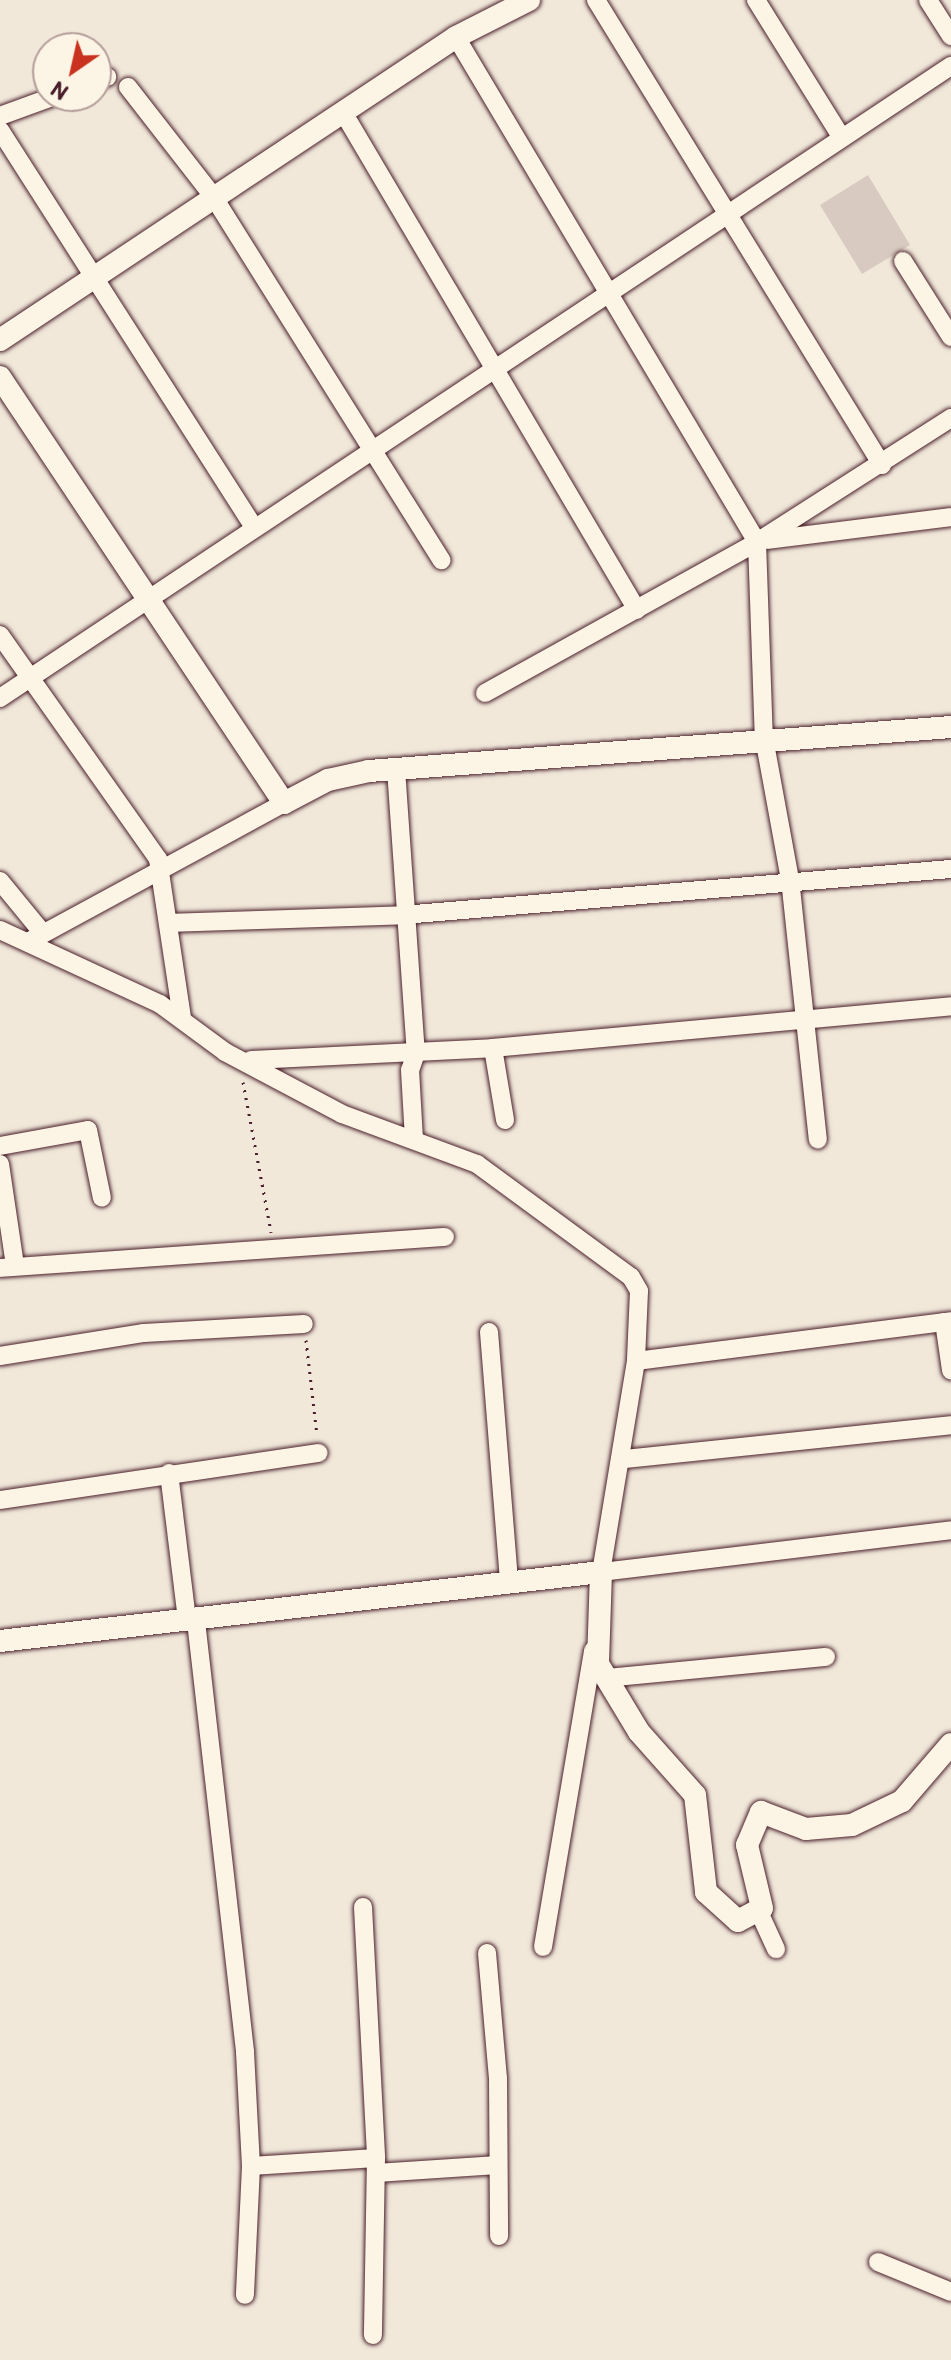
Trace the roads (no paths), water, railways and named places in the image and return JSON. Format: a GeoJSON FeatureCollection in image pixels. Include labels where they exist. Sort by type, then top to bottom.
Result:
{"type":"FeatureCollection","features":[{"type":"Feature","properties":{"kind":"street"},"geometry":{"type":"LineString","coordinates":[[0,340],[456,37],[529,0]]}},
{"type":"Feature","properties":{"kind":"street"},"geometry":{"type":"LineString","coordinates":[[596,0],[882,465]]}},
{"type":"Feature","properties":{"kind":"street"},"geometry":{"type":"LineString","coordinates":[[756,0],[840,135]]}},
{"type":"Feature","properties":{"kind":"street"},"geometry":{"type":"LineString","coordinates":[[928,0],[951,36]]}},
{"type":"Feature","properties":{"kind":"street"},"geometry":{"type":"LineString","coordinates":[[456,37],[613,295],[757,542],[764,738],[790,879],[801,1015],[818,1139]]}},
{"type":"Feature","properties":{"kind":"street"},"geometry":{"type":"LineString","coordinates":[[0,698],[254,527],[613,295],[840,135],[951,66]]}},
{"type":"Feature","properties":{"kind":"street"},"geometry":{"type":"LineString","coordinates":[[128,87],[213,196],[441,560]]}},
{"type":"Feature","properties":{"kind":"street"},"geometry":{"type":"LineString","coordinates":[[0,116],[32,104]]}},
{"type":"Feature","properties":{"kind":"street"},"geometry":{"type":"LineString","coordinates":[[343,112],[637,610]]}},
{"type":"Feature","properties":{"kind":"street"},"geometry":{"type":"LineString","coordinates":[[0,130],[98,275],[254,527]]}},
{"type":"Feature","properties":{"kind":"street"},"geometry":{"type":"LineString","coordinates":[[903,261],[951,337]]}},
{"type":"Feature","properties":{"kind":"street"},"geometry":{"type":"LineString","coordinates":[[0,377],[145,600],[284,803]]}},
{"type":"Feature","properties":{"kind":"street"},"geometry":{"type":"LineString","coordinates":[[485,693],[757,542],[882,465],[951,418]]}},
{"type":"Feature","properties":{"kind":"street"},"geometry":{"type":"LineString","coordinates":[[757,542],[951,517]]}},
{"type":"Feature","properties":{"kind":"street"},"geometry":{"type":"LineString","coordinates":[[0,635],[161,871],[182,1018]]}},
{"type":"Feature","properties":{"kind":"street"},"geometry":{"type":"LineString","coordinates":[[35,936],[328,780],[396,769],[764,738],[951,727]]}},
{"type":"Feature","properties":{"kind":"street"},"geometry":{"type":"LineString","coordinates":[[396,769],[403,915],[416,1053],[414,1140]]}},
{"type":"Feature","properties":{"kind":"street"},"geometry":{"type":"LineString","coordinates":[[168,923],[403,915],[790,879],[951,869]]}},
{"type":"Feature","properties":{"kind":"street"},"geometry":{"type":"LineString","coordinates":[[0,881],[35,936]]}},
{"type":"Feature","properties":{"kind":"street"},"geometry":{"type":"LineString","coordinates":[[0,930],[35,936],[182,1018],[225,1052],[251,1060],[342,1114],[477,1164],[621,1267],[639,1291],[636,1361],[624,1459],[601,1572],[593,1650],[543,1947]]}},
{"type":"Feature","properties":{"kind":"street"},"geometry":{"type":"LineString","coordinates":[[251,1060],[493,1048],[801,1015],[951,1006]]}},
{"type":"Feature","properties":{"kind":"street"},"geometry":{"type":"LineString","coordinates":[[493,1048],[505,1120]]}},
{"type":"Feature","properties":{"kind":"street"},"geometry":{"type":"LineString","coordinates":[[0,1146],[88,1130],[102,1198]]}},
{"type":"Feature","properties":{"kind":"street"},"geometry":{"type":"LineString","coordinates":[[0,1164],[8,1267],[445,1237]]}},
{"type":"Feature","properties":{"kind":"street"},"geometry":{"type":"LineString","coordinates":[[636,1361],[947,1322],[951,1370]]}},
{"type":"Feature","properties":{"kind":"street"},"geometry":{"type":"LineString","coordinates":[[0,1356],[144,1333],[304,1324]]}},
{"type":"Feature","properties":{"kind":"street"},"geometry":{"type":"LineString","coordinates":[[489,1332],[509,1583]]}},
{"type":"Feature","properties":{"kind":"street"},"geometry":{"type":"LineString","coordinates":[[624,1459],[951,1425]]}},
{"type":"Feature","properties":{"kind":"street"},"geometry":{"type":"LineString","coordinates":[[0,1500],[319,1453]]}},
{"type":"Feature","properties":{"kind":"street"},"geometry":{"type":"LineString","coordinates":[[169,1473],[219,1782],[251,2166],[245,2295]]}},
{"type":"Feature","properties":{"kind":"street"},"geometry":{"type":"LineString","coordinates":[[0,1641],[951,1530]]}},
{"type":"Feature","properties":{"kind":"street"},"geometry":{"type":"LineString","coordinates":[[593,1650],[639,1732],[695,1795],[712,1901],[738,1921],[759,1912]]}},
{"type":"Feature","properties":{"kind":"street"},"geometry":{"type":"LineString","coordinates":[[606,1678],[826,1657]]}},
{"type":"Feature","properties":{"kind":"street"},"geometry":{"type":"LineString","coordinates":[[776,1949],[759,1912],[747,1845],[761,1812],[806,1829],[852,1825],[902,1801],[951,1744]]}},
{"type":"Feature","properties":{"kind":"street"},"geometry":{"type":"LineString","coordinates":[[363,1907],[376,2166],[373,2335]]}},
{"type":"Feature","properties":{"kind":"street"},"geometry":{"type":"LineString","coordinates":[[487,1953],[499,2236]]}},
{"type":"Feature","properties":{"kind":"street"},"geometry":{"type":"LineString","coordinates":[[251,2166],[498,2165]]}},
{"type":"Feature","properties":{"kind":"street"},"geometry":{"type":"LineString","coordinates":[[878,2262],[951,2292]]}}]}
